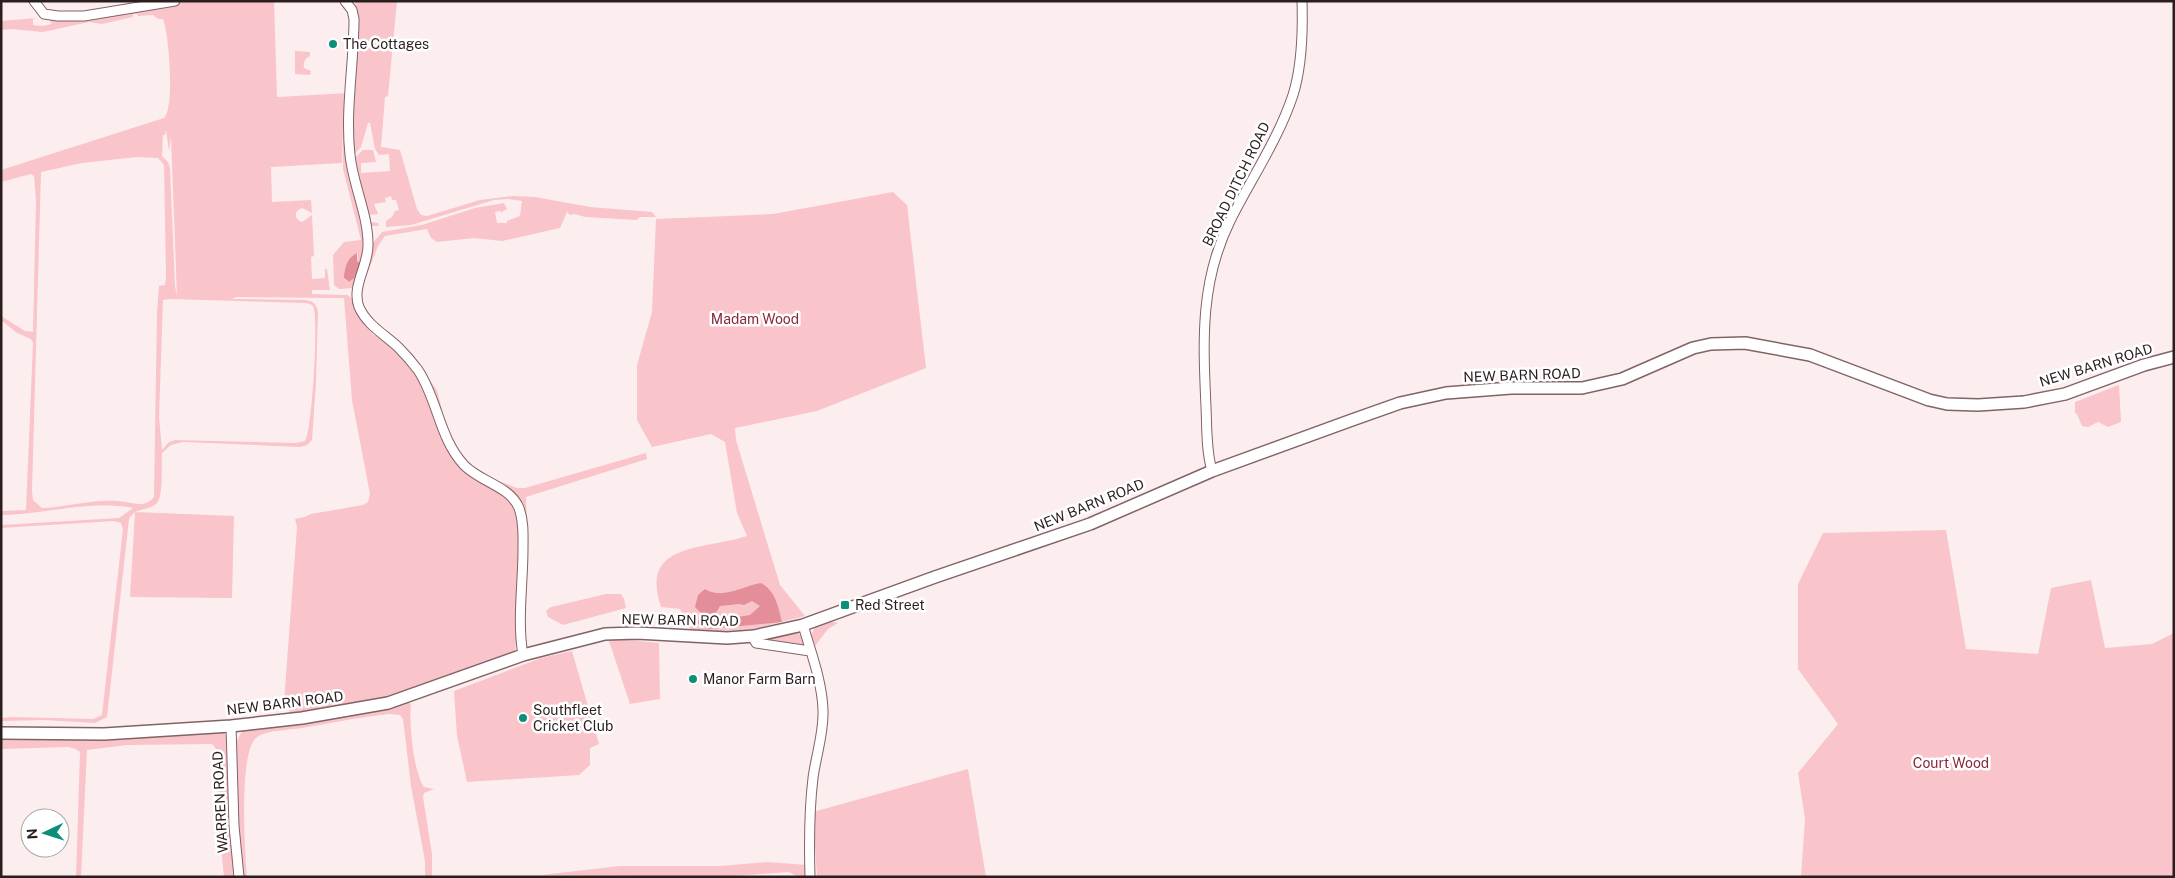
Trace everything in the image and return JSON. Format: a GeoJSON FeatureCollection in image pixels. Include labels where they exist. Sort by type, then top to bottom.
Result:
{"type":"FeatureCollection","features":[{"type":"Feature","properties":{"kind":"street"},"geometry":{"type":"LineString","coordinates":[[34,1],[44,14],[71,17],[175,1]]}},
{"type":"Feature","properties":{"kind":"street"},"geometry":{"type":"LineString","coordinates":[[345,1],[352,10],[354,19],[349,119],[350,154],[368,242],[366,263],[357,290],[358,302],[370,324],[403,352],[421,375],[430,391],[444,432],[458,457],[474,474],[510,495],[517,504],[521,516],[523,535],[520,630],[523,655]]}},
{"type":"Feature","properties":{"kind":"street","name":"BROAD DITCH ROAD"},"geometry":{"type":"LineString","coordinates":[[1212,471],[1208,449],[1203,329],[1211,267],[1230,221],[1274,139],[1293,95],[1301,53],[1302,1]]}},
{"type":"Feature","properties":{"kind":"street","name":"NEW BARN ROAD"},"geometry":{"type":"LineString","coordinates":[[1,733],[104,734],[231,726],[302,718],[388,703],[523,655],[610,634],[638,633],[712,638],[752,636],[803,625],[935,576],[1090,524],[1212,471],[1400,403],[1446,393],[1511,388],[1561,389],[1589,387],[1622,378],[1673,356],[1711,344],[1745,342],[1810,355],[1923,398],[1941,403],[1967,406],[2024,402],[2065,394],[2144,365],[2174,357]]}},
{"type":"Feature","properties":{"kind":"street"},"geometry":{"type":"LineString","coordinates":[[803,625],[822,693],[824,718],[809,816],[810,877]]}},
{"type":"Feature","properties":{"kind":"street"},"geometry":{"type":"LineString","coordinates":[[752,636],[756,643],[810,651]]}},
{"type":"Feature","properties":{"kind":"street","name":"WARREN ROAD"},"geometry":{"type":"LineString","coordinates":[[231,726],[234,826],[239,877]]}},
{"type":"Feature","properties":{"kind":"green space"},"geometry":{"type":"Polygon","coordinates":[[[184,1],[274,1],[277,97],[348,93],[347,127],[366,241],[357,283],[352,288],[339,289],[334,285],[333,255],[344,242],[361,240],[343,169],[343,127],[342,163],[271,167],[272,202],[311,200],[312,213],[302,208],[297,211],[296,216],[302,222],[312,215],[314,256],[311,257],[312,279],[325,278],[325,269],[327,269],[330,290],[312,290],[312,294],[347,295],[352,298],[373,335],[382,336],[420,377],[453,453],[506,495],[519,516],[520,591],[515,653],[377,702],[289,716],[290,703],[284,702],[297,527],[295,519],[311,514],[363,505],[368,502],[370,494],[352,400],[344,298],[236,297],[232,299],[304,300],[312,302],[316,306],[318,312],[316,382],[312,440],[307,445],[300,447],[183,442],[171,445],[162,453],[159,501],[153,506],[138,511],[129,519],[107,717],[95,723],[44,720],[1,721],[1,718],[12,717],[93,719],[102,715],[123,529],[121,523],[114,521],[1,528],[1,525],[119,518],[133,508],[100,505],[1,515],[2,511],[26,510],[33,343],[31,339],[17,333],[1,320],[1,316],[25,331],[33,332],[36,201],[34,176],[31,174],[1,182],[1,170],[164,118],[169,100],[170,70],[163,19],[158,19],[153,15],[138,16],[133,14],[133,17],[102,24],[89,22],[43,32],[1,30],[1,21],[37,18],[33,19],[33,25],[42,26],[52,24],[47,17],[143,8],[184,1]],[[166,130],[165,135],[163,135],[162,156],[168,162],[170,168],[177,296],[171,137],[169,151],[166,130]],[[137,157],[82,163],[41,172],[32,491],[33,500],[42,508],[108,501],[141,504],[150,501],[154,497],[157,312],[159,286],[165,285],[166,277],[164,165],[158,158],[137,157]],[[358,254],[353,255],[348,261],[344,272],[345,280],[349,282],[359,262],[357,261],[358,254]],[[163,300],[159,417],[162,450],[169,442],[175,440],[296,443],[305,441],[308,433],[314,374],[315,314],[311,304],[163,300]]]}},
{"type":"Feature","properties":{"kind":"green space"},"geometry":{"type":"Polygon","coordinates":[[[355,1],[397,1],[381,147],[400,150],[417,209],[421,215],[427,216],[480,200],[513,196],[535,197],[590,207],[652,212],[656,217],[640,217],[637,220],[585,217],[575,214],[570,215],[567,212],[560,228],[502,241],[474,238],[437,242],[431,238],[427,229],[385,236],[378,246],[362,287],[361,300],[363,309],[374,323],[407,351],[437,390],[448,434],[458,451],[464,456],[466,463],[488,477],[517,488],[525,488],[646,453],[647,459],[526,497],[527,533],[516,497],[466,465],[454,449],[444,429],[435,396],[428,383],[403,351],[370,321],[361,307],[359,289],[368,264],[372,244],[382,232],[422,225],[475,208],[504,203],[507,209],[502,212],[502,215],[501,211],[495,212],[497,223],[507,223],[507,221],[520,216],[522,201],[494,200],[411,225],[386,227],[386,221],[392,217],[395,211],[399,210],[396,200],[392,200],[391,196],[385,198],[386,202],[374,204],[378,214],[370,215],[371,222],[378,223],[379,226],[372,226],[367,221],[352,160],[363,150],[373,150],[376,162],[361,163],[361,173],[390,171],[389,154],[379,155],[375,149],[370,123],[368,123],[361,147],[354,155],[351,154],[350,127],[357,24],[355,1]]]}},
{"type":"Feature","properties":{"kind":"green space"},"geometry":{"type":"Polygon","coordinates":[[[295,51],[310,52],[310,56],[304,62],[304,68],[311,71],[310,75],[295,74],[295,51]]]}},
{"type":"Feature","properties":{"kind":"green space","name":"Madam Wood"},"geometry":{"type":"Polygon","coordinates":[[[893,192],[907,205],[926,368],[817,411],[735,428],[736,440],[780,585],[805,616],[753,629],[692,633],[680,609],[661,607],[657,586],[659,570],[667,560],[680,552],[747,536],[737,513],[725,442],[711,434],[652,447],[637,420],[637,365],[652,312],[656,219],[773,214],[893,192]]]}},
{"type":"Feature","properties":{"kind":"green space"},"geometry":{"type":"Polygon","coordinates":[[[2119,385],[2121,422],[2108,427],[2098,422],[2088,427],[2082,426],[2075,413],[2075,402],[2119,385]]]}},
{"type":"Feature","properties":{"kind":"green space"},"geometry":{"type":"Polygon","coordinates":[[[135,512],[234,516],[232,598],[130,597],[135,512]]]}},
{"type":"Feature","properties":{"kind":"green space","name":"Court Wood"},"geometry":{"type":"Polygon","coordinates":[[[1946,530],[1966,649],[2038,654],[2051,588],[2091,580],[2105,648],[2152,644],[2174,633],[2174,877],[1801,877],[1805,819],[1798,773],[1838,724],[1798,669],[1798,584],[1823,533],[1946,530]]]}},
{"type":"Feature","properties":{"kind":"green space"},"geometry":{"type":"Polygon","coordinates":[[[606,594],[621,594],[626,608],[563,625],[548,617],[546,611],[551,607],[606,594]]]}},
{"type":"Feature","properties":{"kind":"green space"},"geometry":{"type":"Polygon","coordinates":[[[829,621],[838,623],[828,629],[815,646],[811,635],[815,627],[829,621]]]}},
{"type":"Feature","properties":{"kind":"green space"},"geometry":{"type":"Polygon","coordinates":[[[796,632],[802,636],[804,646],[759,639],[796,632]]]}},
{"type":"Feature","properties":{"kind":"green space"},"geometry":{"type":"Polygon","coordinates":[[[608,638],[659,643],[660,699],[630,704],[608,638]]]}},
{"type":"Feature","properties":{"kind":"green space","name":"Southfleet Cricket Club"},"geometry":{"type":"Polygon","coordinates":[[[572,651],[599,744],[590,748],[590,765],[579,775],[467,782],[457,736],[454,691],[541,658],[572,651]]]}},
{"type":"Feature","properties":{"kind":"green space"},"geometry":{"type":"Polygon","coordinates":[[[407,701],[411,704],[411,734],[420,780],[424,787],[434,789],[424,793],[423,797],[432,854],[432,877],[425,877],[425,861],[411,786],[403,719],[400,715],[389,714],[272,732],[257,737],[251,746],[247,761],[244,826],[247,877],[240,877],[235,745],[242,731],[407,701]]]}},
{"type":"Feature","properties":{"kind":"green space"},"geometry":{"type":"Polygon","coordinates":[[[221,731],[228,737],[237,877],[224,877],[220,838],[218,758],[215,747],[212,744],[127,745],[87,750],[81,877],[76,877],[80,752],[68,747],[1,749],[1,736],[221,731]]]}},
{"type":"Feature","properties":{"kind":"green space"},"geometry":{"type":"Polygon","coordinates":[[[968,769],[986,877],[817,877],[813,812],[968,769]]]}},
{"type":"Feature","properties":{"kind":"green space"},"geometry":{"type":"Polygon","coordinates":[[[767,862],[807,865],[809,877],[798,877],[789,872],[722,877],[542,875],[620,866],[721,866],[767,862]]]}},
{"type":"Feature","properties":{"kind":"shaded area"},"geometry":{"type":"Polygon","coordinates":[[[357,253],[357,261],[360,263],[354,278],[349,282],[344,278],[346,266],[351,257],[357,253]]]}},
{"type":"Feature","properties":{"kind":"shaded area"},"geometry":{"type":"Polygon","coordinates":[[[761,583],[770,591],[776,600],[782,622],[709,629],[697,624],[698,620],[707,619],[695,607],[698,595],[705,589],[712,592],[726,593],[761,583]],[[752,601],[744,605],[720,606],[716,613],[719,620],[750,615],[760,606],[752,601]]]}},
{"type":"Feature","properties":{"kind":"place","name":"The Cottages"},"geometry":{"type":"Point","coordinates":[333,44]}},
{"type":"Feature","properties":{"kind":"place","name":"Red Street"},"geometry":{"type":"Point","coordinates":[845,605]}},
{"type":"Feature","properties":{"kind":"place","name":"Manor Farm Barn"},"geometry":{"type":"Point","coordinates":[693,679]}},
{"type":"Feature","properties":{"kind":"place","name":"Southfleet Cricket Club"},"geometry":{"type":"Point","coordinates":[523,718]}}]}
